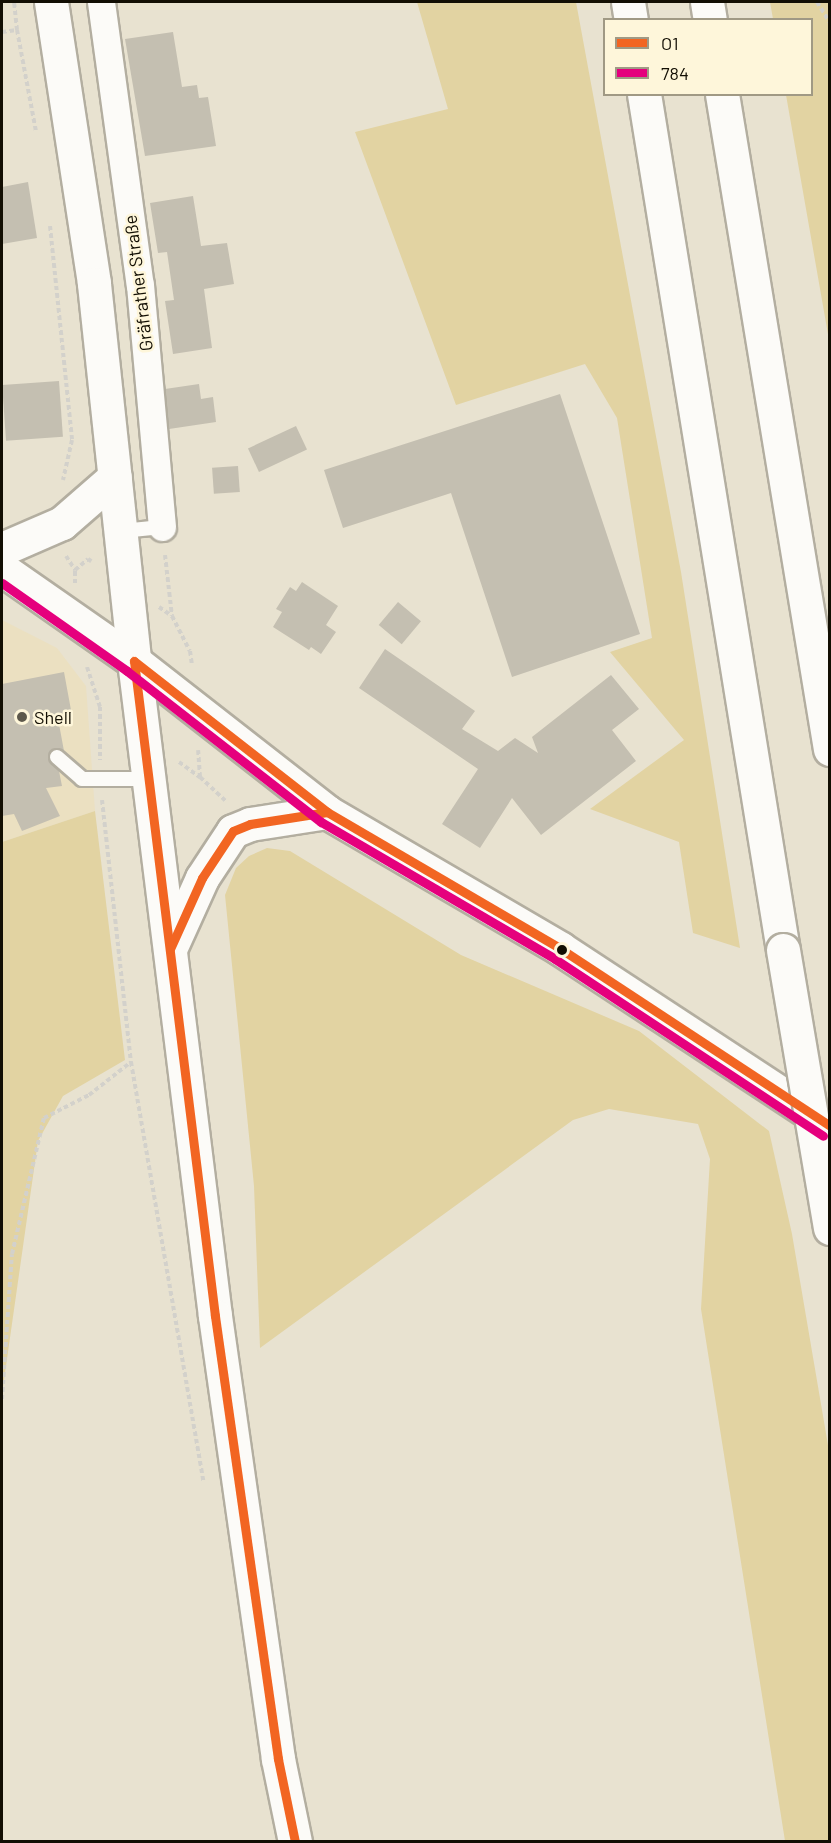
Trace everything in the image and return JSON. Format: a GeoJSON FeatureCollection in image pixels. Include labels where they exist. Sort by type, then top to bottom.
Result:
{"type":"FeatureCollection","features":[{"type":"Feature","properties":{"kind":"main road"},"geometry":{"type":"LineString","coordinates":[[51,2],[94,284],[147,779],[215,1316],[278,1759],[295,1842]]}},
{"type":"Feature","properties":{"kind":"main road"},"geometry":{"type":"LineString","coordinates":[[628,2],[631,18]]}},
{"type":"Feature","properties":{"kind":"main road"},"geometry":{"type":"LineString","coordinates":[[707,2],[710,18]]}},
{"type":"Feature","properties":{"kind":"main road"},"geometry":{"type":"LineString","coordinates":[[644,96],[830,1228]]}},
{"type":"Feature","properties":{"kind":"main road"},"geometry":{"type":"LineString","coordinates":[[722,96],[830,748]]}},
{"type":"Feature","properties":{"kind":"main road"},"geometry":{"type":"LineString","coordinates":[[2,549],[50,530],[115,477]]}},
{"type":"Feature","properties":{"kind":"main road"},"geometry":{"type":"LineString","coordinates":[[2,569],[134,661],[327,812],[561,949],[830,1126]]}},
{"type":"Feature","properties":{"kind":"main road"},"geometry":{"type":"LineString","coordinates":[[170,949],[202,878],[233,831],[250,824],[327,812]]}},
{"type":"Feature","properties":{"kind":"street","name":"Gräfrather Straße"},"geometry":{"type":"LineString","coordinates":[[101,2],[140,285],[162,527]]}},
{"type":"Feature","properties":{"kind":"lane"},"geometry":{"type":"LineString","coordinates":[[122,531],[162,527]]}},
{"type":"Feature","properties":{"kind":"lane"},"geometry":{"type":"LineString","coordinates":[[57,757],[82,779],[147,779]]}},
{"type":"Feature","properties":{"kind":"path"},"geometry":{"type":"LineString","coordinates":[[14,2],[38,145]]}},
{"type":"Feature","properties":{"kind":"path"},"geometry":{"type":"LineString","coordinates":[[817,2],[830,23]]}},
{"type":"Feature","properties":{"kind":"path"},"geometry":{"type":"LineString","coordinates":[[2,32],[17,30]]}},
{"type":"Feature","properties":{"kind":"path"},"geometry":{"type":"LineString","coordinates":[[49,215],[72,440],[50,530]]}},
{"type":"Feature","properties":{"kind":"path"},"geometry":{"type":"LineString","coordinates":[[162,527],[172,616],[190,651],[195,711]]}},
{"type":"Feature","properties":{"kind":"path"},"geometry":{"type":"LineString","coordinates":[[100,707],[100,778],[131,1062],[205,1487]]}},
{"type":"Feature","properties":{"kind":"path"},"geometry":{"type":"LineString","coordinates":[[2,1399],[12,1254],[44,1118],[89,1095],[131,1062]]}},
{"type":"Feature","properties":{"kind":"shaded area"},"geometry":{"type":"Polygon","coordinates":[[[417,2],[576,2],[681,572],[740,948],[693,933],[679,842],[590,809],[684,740],[610,652],[652,638],[617,418],[585,364],[456,405],[355,132],[448,109],[417,2]]]}},
{"type":"Feature","properties":{"kind":"shaded area"},"geometry":{"type":"Polygon","coordinates":[[[770,2],[829,2],[829,340],[786,96],[813,96],[813,18],[773,18],[770,2]]]}},
{"type":"Feature","properties":{"kind":"shaded area"},"geometry":{"type":"Polygon","coordinates":[[[2,620],[57,648],[86,686],[95,811],[2,842],[2,620]]]}},
{"type":"Feature","properties":{"kind":"shaded area"},"geometry":{"type":"Polygon","coordinates":[[[95,811],[125,1060],[63,1096],[38,1141],[2,1394],[2,842],[95,811]]]}},
{"type":"Feature","properties":{"kind":"shaded area"},"geometry":{"type":"Polygon","coordinates":[[[267,848],[290,851],[461,955],[639,1031],[769,1131],[792,1234],[829,1451],[829,1841],[785,1841],[701,1309],[710,1159],[698,1124],[609,1109],[573,1120],[260,1348],[254,1186],[225,895],[236,868],[249,856],[267,848]]]}},
{"type":"Feature","properties":{"kind":"building"},"geometry":{"type":"Polygon","coordinates":[[[173,32],[182,87],[197,85],[199,98],[208,97],[216,146],[145,156],[125,39],[173,32]]]}},
{"type":"Feature","properties":{"kind":"building"},"geometry":{"type":"Polygon","coordinates":[[[28,182],[37,238],[2,244],[2,187],[28,182]]]}},
{"type":"Feature","properties":{"kind":"building"},"geometry":{"type":"Polygon","coordinates":[[[193,196],[201,246],[227,243],[234,284],[204,289],[212,348],[173,354],[165,301],[174,300],[167,252],[158,253],[150,203],[193,196]]]}},
{"type":"Feature","properties":{"kind":"building"},"geometry":{"type":"Polygon","coordinates":[[[59,381],[63,437],[6,441],[2,385],[59,381]]]}},
{"type":"Feature","properties":{"kind":"building"},"geometry":{"type":"Polygon","coordinates":[[[199,384],[201,399],[213,397],[216,422],[169,429],[165,389],[199,384]]]}},
{"type":"Feature","properties":{"kind":"building"},"geometry":{"type":"Polygon","coordinates":[[[560,394],[640,634],[512,677],[451,493],[343,528],[324,470],[560,394]]]}},
{"type":"Feature","properties":{"kind":"building"},"geometry":{"type":"Polygon","coordinates":[[[296,426],[307,450],[259,472],[248,448],[296,426]]]}},
{"type":"Feature","properties":{"kind":"building"},"geometry":{"type":"Polygon","coordinates":[[[238,466],[240,492],[214,494],[212,468],[238,466]]]}},
{"type":"Feature","properties":{"kind":"building"},"geometry":{"type":"Polygon","coordinates":[[[302,582],[338,606],[326,625],[336,632],[321,654],[311,647],[309,650],[273,627],[282,612],[276,609],[290,587],[296,591],[302,582]]]}},
{"type":"Feature","properties":{"kind":"building"},"geometry":{"type":"Polygon","coordinates":[[[398,602],[421,621],[402,644],[379,625],[398,602]]]}},
{"type":"Feature","properties":{"kind":"building"},"geometry":{"type":"Polygon","coordinates":[[[385,649],[475,711],[462,729],[498,751],[515,738],[538,753],[532,737],[611,675],[639,709],[612,730],[636,761],[541,835],[512,798],[480,848],[442,824],[478,769],[359,688],[385,649]]]}},
{"type":"Feature","properties":{"kind":"building"},"geometry":{"type":"Polygon","coordinates":[[[64,672],[73,721],[59,724],[64,751],[55,748],[48,756],[59,771],[62,786],[46,788],[60,816],[22,831],[14,814],[2,816],[2,684],[64,672]]]}},
{"type":"Feature","properties":{"kind":"transit line","name":"784"},"geometry":{"type":"LineString","coordinates":[[2,583],[127,671],[321,822],[555,959],[823,1136]]}},
{"type":"Feature","properties":{"kind":"transit line","name":"O1"},"geometry":{"type":"LineString","coordinates":[[134,661],[215,1316],[278,1759],[295,1842]]}},
{"type":"Feature","properties":{"kind":"transit line","name":"O1"},"geometry":{"type":"LineString","coordinates":[[134,661],[327,812],[561,949],[830,1126]]}},
{"type":"Feature","properties":{"kind":"transit line","name":"O1"},"geometry":{"type":"LineString","coordinates":[[170,949],[202,878],[233,831],[250,824],[327,812]]}},
{"type":"Feature","properties":{"kind":"place","name":"Shell"},"geometry":{"type":"Point","coordinates":[22,717]}}]}
